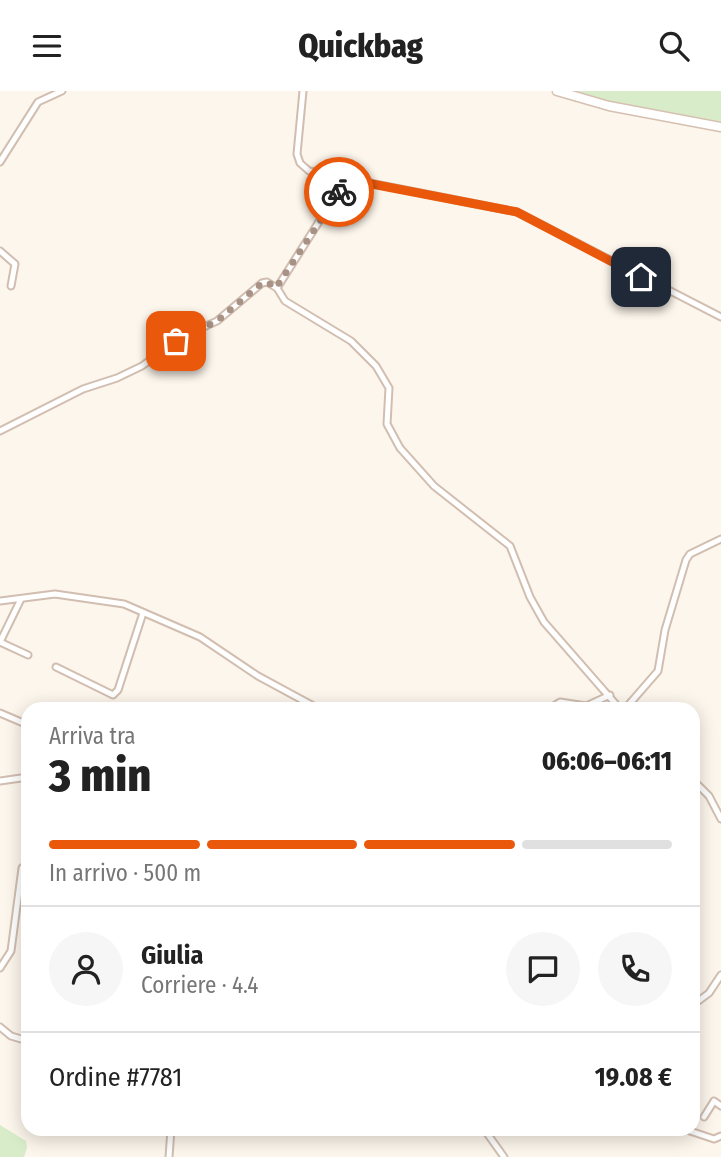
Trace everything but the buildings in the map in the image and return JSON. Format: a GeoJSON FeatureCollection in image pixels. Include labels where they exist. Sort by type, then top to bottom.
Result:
{"type":"FeatureCollection","features":[{"type":"Feature","properties":{"kind":"main road"},"geometry":{"type":"LineString","coordinates":[[556,91],[599,104],[721,127]]}},
{"type":"Feature","properties":{"kind":"street"},"geometry":{"type":"LineString","coordinates":[[0,162],[39,101],[62,91]]}},
{"type":"Feature","properties":{"kind":"street"},"geometry":{"type":"LineString","coordinates":[[303,91],[297,149],[299,162],[312,172],[454,197],[522,213],[721,317]]}},
{"type":"Feature","properties":{"kind":"street"},"geometry":{"type":"LineString","coordinates":[[346,179],[276,288],[277,294],[286,303],[351,341],[372,360],[389,388],[387,425],[400,448],[430,483],[510,546],[530,597],[544,622],[616,702]]}},
{"type":"Feature","properties":{"kind":"street"},"geometry":{"type":"LineString","coordinates":[[0,251],[15,264],[10,286]]}},
{"type":"Feature","properties":{"kind":"street"},"geometry":{"type":"LineString","coordinates":[[0,432],[83,389],[115,379],[142,366],[180,338],[217,321],[262,283],[267,282],[276,288]]}},
{"type":"Feature","properties":{"kind":"street"},"geometry":{"type":"LineString","coordinates":[[629,702],[658,671],[682,568],[693,553],[721,539]]}},
{"type":"Feature","properties":{"kind":"street"},"geometry":{"type":"LineString","coordinates":[[0,601],[55,594],[120,603],[200,637],[258,676],[306,702]]}},
{"type":"Feature","properties":{"kind":"street"},"geometry":{"type":"LineString","coordinates":[[21,599],[0,642],[28,655]]}},
{"type":"Feature","properties":{"kind":"street"},"geometry":{"type":"LineString","coordinates":[[56,667],[113,695],[118,690],[144,613]]}},
{"type":"Feature","properties":{"kind":"street"},"geometry":{"type":"LineString","coordinates":[[597,702],[610,695]]}},
{"type":"Feature","properties":{"kind":"street"},"geometry":{"type":"LineString","coordinates":[[0,713],[21,722]]}},
{"type":"Feature","properties":{"kind":"street"},"geometry":{"type":"LineString","coordinates":[[0,781],[21,778]]}},
{"type":"Feature","properties":{"kind":"street"},"geometry":{"type":"LineString","coordinates":[[700,787],[709,796],[721,819]]}},
{"type":"Feature","properties":{"kind":"street"},"geometry":{"type":"LineString","coordinates":[[0,968],[11,951],[21,876]]}},
{"type":"Feature","properties":{"kind":"street"},"geometry":{"type":"LineString","coordinates":[[700,1000],[709,993],[721,975]]}},
{"type":"Feature","properties":{"kind":"street"},"geometry":{"type":"LineString","coordinates":[[0,1027],[11,1036],[21,1039]]}},
{"type":"Feature","properties":{"kind":"street"},"geometry":{"type":"LineString","coordinates":[[704,1117],[713,1098],[721,1106]]}},
{"type":"Feature","properties":{"kind":"street"},"geometry":{"type":"LineString","coordinates":[[700,1134],[716,1140],[721,1136]]}},
{"type":"Feature","properties":{"kind":"street"},"geometry":{"type":"LineString","coordinates":[[169,1157],[170,1136]]}},
{"type":"Feature","properties":{"kind":"street"},"geometry":{"type":"LineString","coordinates":[[489,1136],[504,1157]]}},
{"type":"Feature","properties":{"kind":"green space"},"geometry":{"type":"Polygon","coordinates":[[[567,91],[721,91],[721,124],[598,101],[567,91]]]}},
{"type":"Feature","properties":{"kind":"green space"},"geometry":{"type":"Polygon","coordinates":[[[0,1125],[26,1141],[24,1157],[0,1157],[0,1125]]]}},
{"type":"Feature","properties":{"kind":"way so far"},"geometry":{"type":"LineString","coordinates":[[176,341],[217,321],[262,283],[267,282],[276,288],[339,192]]}},
{"type":"Feature","properties":{"kind":"route"},"geometry":{"type":"LineString","coordinates":[[339,192],[346,179],[454,197],[512,210],[541,222],[641,277]]}}]}
